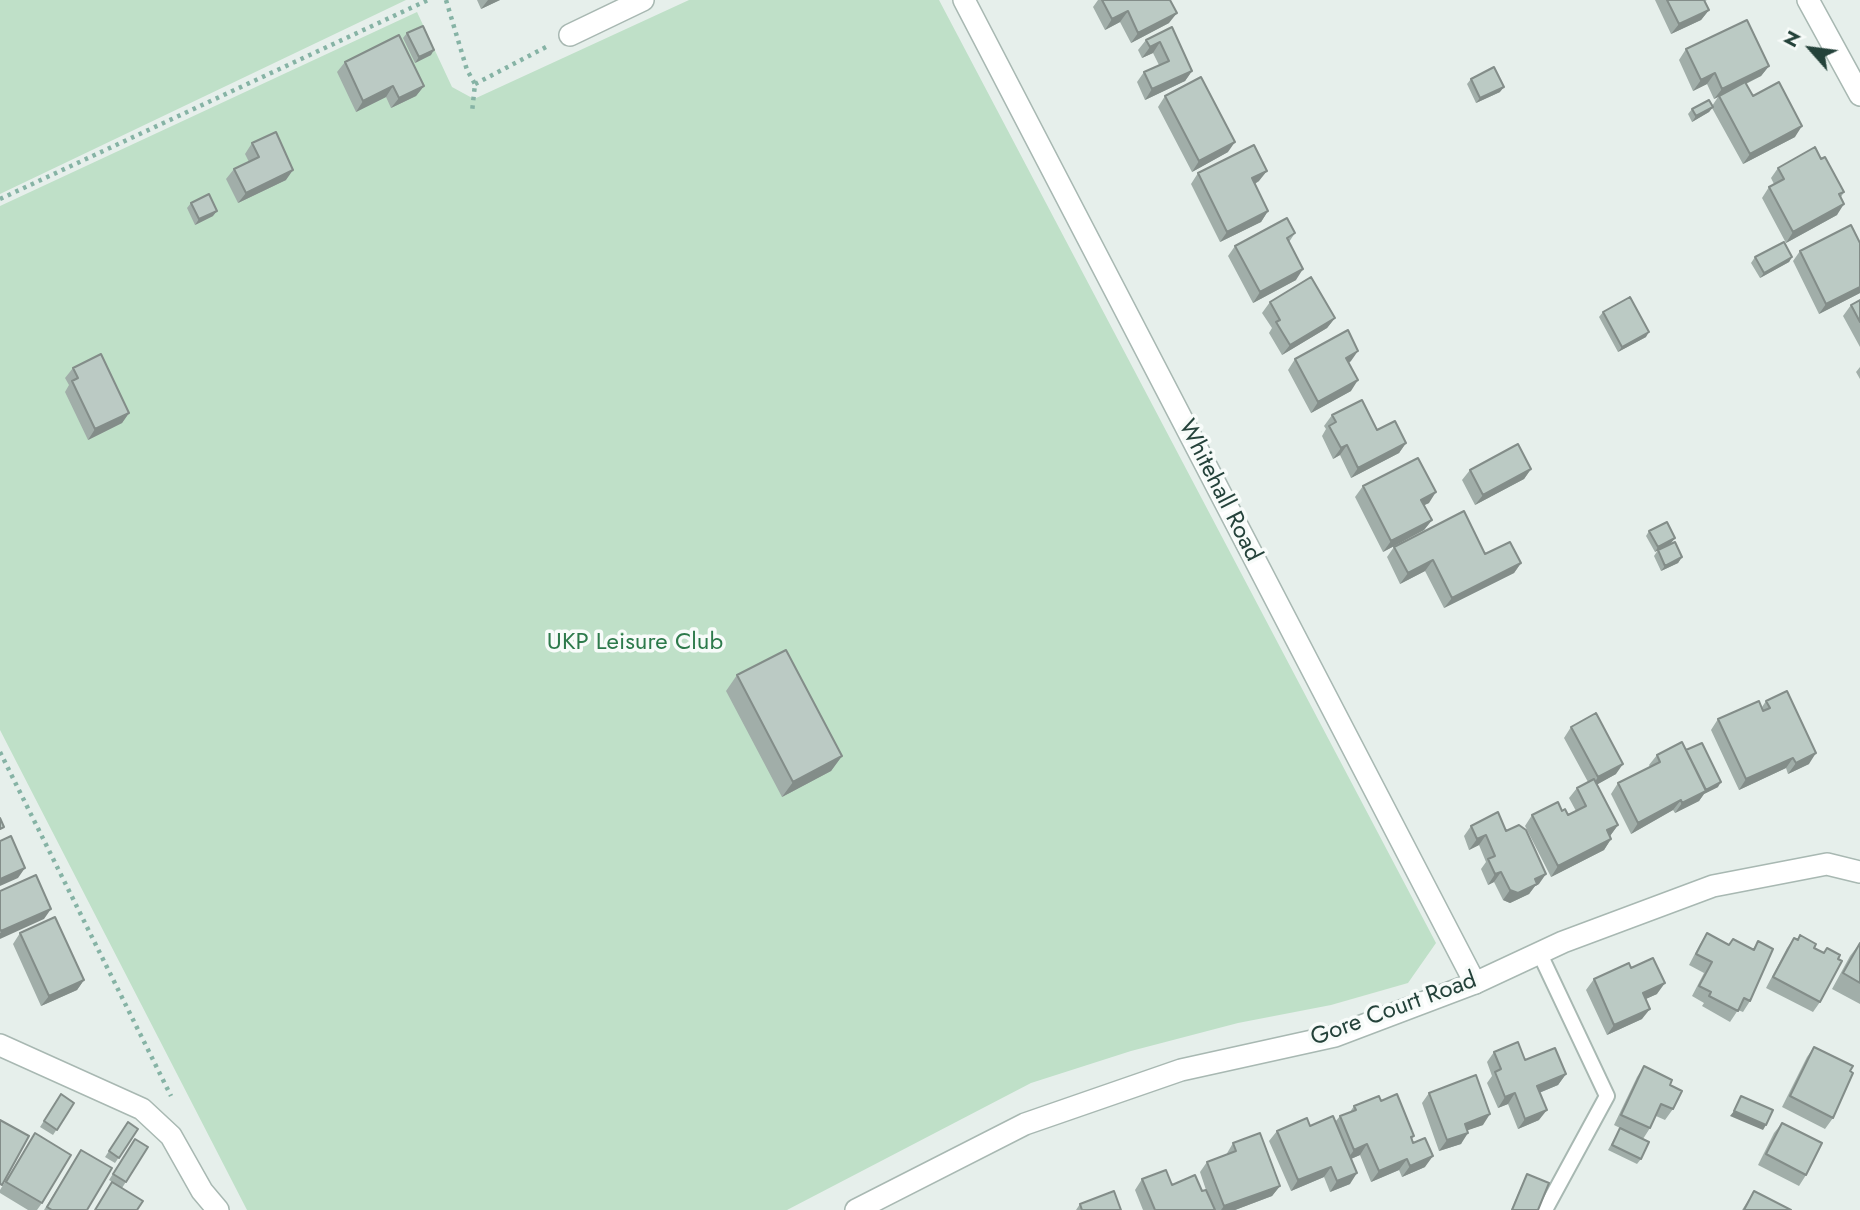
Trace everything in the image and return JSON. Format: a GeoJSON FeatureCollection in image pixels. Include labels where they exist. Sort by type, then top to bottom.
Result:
{"type":"FeatureCollection","features":[{"type":"Feature","properties":{"kind":"street"},"geometry":{"type":"LineString","coordinates":[[570,35],[643,0]]}},
{"type":"Feature","properties":{"kind":"street","name":"Whitehall Road"},"geometry":{"type":"LineString","coordinates":[[964,0],[1475,983]]}},
{"type":"Feature","properties":{"kind":"street"},"geometry":{"type":"LineString","coordinates":[[1808,0],[1860,95]]}},
{"type":"Feature","properties":{"kind":"street","name":"Gore Court Road"},"geometry":{"type":"LineString","coordinates":[[856,1210],[1025,1124],[1181,1070],[1335,1036],[1475,983],[1539,952],[1650,908],[1735,879],[1827,864],[1860,872]]}},
{"type":"Feature","properties":{"kind":"street"},"geometry":{"type":"LineString","coordinates":[[0,1045],[142,1109],[171,1136],[202,1191],[218,1210]]}},
{"type":"Feature","properties":{"kind":"lane"},"geometry":{"type":"LineString","coordinates":[[1539,952],[1607,1096],[1545,1210]]}},
{"type":"Feature","properties":{"kind":"path"},"geometry":{"type":"LineString","coordinates":[[0,199],[428,0]]}},
{"type":"Feature","properties":{"kind":"path"},"geometry":{"type":"LineString","coordinates":[[446,0],[467,70],[475,84],[472,112]]}},
{"type":"Feature","properties":{"kind":"path"},"geometry":{"type":"LineString","coordinates":[[475,84],[570,35]]}},
{"type":"Feature","properties":{"kind":"path"},"geometry":{"type":"LineString","coordinates":[[0,752],[173,1100]]}},
{"type":"Feature","properties":{"kind":"green space"},"geometry":{"type":"Polygon","coordinates":[[[0,0],[406,0],[0,194],[0,0]]]}},
{"type":"Feature","properties":{"kind":"green space","name":"UKP Leisure Club"},"geometry":{"type":"Polygon","coordinates":[[[689,0],[939,0],[1436,943],[1408,983],[1331,1005],[1238,1023],[1131,1051],[1031,1083],[787,1210],[247,1210],[0,730],[0,206],[417,12],[452,87],[474,99],[689,0]]]}},
{"type":"Feature","properties":{"kind":"building"},"geometry":{"type":"Polygon","coordinates":[[[1102,0],[1170,0],[1177,13],[1138,33],[1128,11],[1112,19],[1102,0]]]}},
{"type":"Feature","properties":{"kind":"building"},"geometry":{"type":"Polygon","coordinates":[[[1667,0],[1704,0],[1709,10],[1679,24],[1667,0]]]}},
{"type":"Feature","properties":{"kind":"building"},"geometry":{"type":"Polygon","coordinates":[[[1747,20],[1769,66],[1722,89],[1715,73],[1701,80],[1686,49],[1747,20]]]}},
{"type":"Feature","properties":{"kind":"building"},"geometry":{"type":"Polygon","coordinates":[[[423,26],[434,50],[419,57],[407,33],[423,26]]]}},
{"type":"Feature","properties":{"kind":"building"},"geometry":{"type":"Polygon","coordinates":[[[1172,27],[1192,71],[1152,89],[1144,72],[1169,61],[1160,42],[1150,47],[1146,40],[1172,27]]]}},
{"type":"Feature","properties":{"kind":"building"},"geometry":{"type":"Polygon","coordinates":[[[399,35],[424,86],[399,98],[393,86],[363,101],[345,62],[399,35]]]}},
{"type":"Feature","properties":{"kind":"building"},"geometry":{"type":"Polygon","coordinates":[[[1494,67],[1504,87],[1480,98],[1471,79],[1494,67]]]}},
{"type":"Feature","properties":{"kind":"building"},"geometry":{"type":"Polygon","coordinates":[[[1201,77],[1235,142],[1199,161],[1165,96],[1201,77]]]}},
{"type":"Feature","properties":{"kind":"building"},"geometry":{"type":"Polygon","coordinates":[[[1745,82],[1753,96],[1779,82],[1802,126],[1750,154],[1719,96],[1745,82]]]}},
{"type":"Feature","properties":{"kind":"building"},"geometry":{"type":"Polygon","coordinates":[[[1709,100],[1713,107],[1696,116],[1692,109],[1709,100]]]}},
{"type":"Feature","properties":{"kind":"building"},"geometry":{"type":"Polygon","coordinates":[[[276,132],[293,170],[246,193],[234,169],[259,157],[252,143],[276,132]]]}},
{"type":"Feature","properties":{"kind":"building"},"geometry":{"type":"Polygon","coordinates":[[[1254,145],[1267,171],[1252,178],[1268,211],[1227,232],[1198,173],[1254,145]]]}},
{"type":"Feature","properties":{"kind":"building"},"geometry":{"type":"Polygon","coordinates":[[[1815,147],[1821,159],[1825,157],[1844,192],[1839,194],[1844,204],[1793,232],[1769,187],[1784,179],[1778,168],[1815,147]]]}},
{"type":"Feature","properties":{"kind":"building"},"geometry":{"type":"Polygon","coordinates":[[[209,194],[217,211],[199,219],[191,203],[209,194]]]}},
{"type":"Feature","properties":{"kind":"building"},"geometry":{"type":"Polygon","coordinates":[[[1287,218],[1295,233],[1287,238],[1303,269],[1260,292],[1235,246],[1287,218]]]}},
{"type":"Feature","properties":{"kind":"building"},"geometry":{"type":"Polygon","coordinates":[[[1851,225],[1860,243],[1860,287],[1826,304],[1800,251],[1851,225]]]}},
{"type":"Feature","properties":{"kind":"building"},"geometry":{"type":"Polygon","coordinates":[[[1784,242],[1792,257],[1764,273],[1755,257],[1784,242]]]}},
{"type":"Feature","properties":{"kind":"building"},"geometry":{"type":"Polygon","coordinates":[[[1311,277],[1335,318],[1290,345],[1276,322],[1280,320],[1270,302],[1311,277]]]}},
{"type":"Feature","properties":{"kind":"building"},"geometry":{"type":"Polygon","coordinates":[[[1630,297],[1649,332],[1622,347],[1603,312],[1630,297]]]}},
{"type":"Feature","properties":{"kind":"building"},"geometry":{"type":"Polygon","coordinates":[[[1860,300],[1860,322],[1851,305],[1860,300]]]}},
{"type":"Feature","properties":{"kind":"building"},"geometry":{"type":"Polygon","coordinates":[[[1348,330],[1358,351],[1346,358],[1358,380],[1318,402],[1295,359],[1348,330]]]}},
{"type":"Feature","properties":{"kind":"building"},"geometry":{"type":"Polygon","coordinates":[[[101,354],[129,413],[95,429],[72,381],[78,378],[73,368],[101,354]]]}},
{"type":"Feature","properties":{"kind":"building"},"geometry":{"type":"Polygon","coordinates":[[[1362,400],[1377,430],[1395,421],[1406,443],[1358,468],[1347,445],[1341,448],[1329,426],[1336,422],[1332,415],[1362,400]]]}},
{"type":"Feature","properties":{"kind":"building"},"geometry":{"type":"Polygon","coordinates":[[[1518,444],[1531,469],[1483,495],[1470,470],[1518,444]]]}},
{"type":"Feature","properties":{"kind":"building"},"geometry":{"type":"Polygon","coordinates":[[[1418,458],[1436,492],[1421,500],[1432,520],[1391,541],[1363,486],[1418,458]]]}},
{"type":"Feature","properties":{"kind":"building"},"geometry":{"type":"Polygon","coordinates":[[[1464,511],[1485,554],[1510,542],[1521,563],[1452,598],[1433,560],[1408,573],[1394,547],[1464,511]]]}},
{"type":"Feature","properties":{"kind":"building"},"geometry":{"type":"Polygon","coordinates":[[[1667,522],[1675,538],[1658,547],[1649,531],[1667,522]]]}},
{"type":"Feature","properties":{"kind":"building"},"geometry":{"type":"Polygon","coordinates":[[[1675,542],[1682,557],[1665,566],[1658,550],[1675,542]]]}},
{"type":"Feature","properties":{"kind":"building"},"geometry":{"type":"Polygon","coordinates":[[[786,650],[842,756],[793,782],[737,675],[786,650]]]}},
{"type":"Feature","properties":{"kind":"building"},"geometry":{"type":"Polygon","coordinates":[[[1787,691],[1816,753],[1796,763],[1793,758],[1746,779],[1718,719],[1759,701],[1763,711],[1770,708],[1766,701],[1787,691]]]}},
{"type":"Feature","properties":{"kind":"building"},"geometry":{"type":"Polygon","coordinates":[[[1596,713],[1623,764],[1598,777],[1571,727],[1596,713]]]}},
{"type":"Feature","properties":{"kind":"building"},"geometry":{"type":"Polygon","coordinates":[[[1682,742],[1706,791],[1682,803],[1681,800],[1638,823],[1618,783],[1660,762],[1657,755],[1682,742]]]}},
{"type":"Feature","properties":{"kind":"building"},"geometry":{"type":"Polygon","coordinates":[[[1702,743],[1721,782],[1706,790],[1686,750],[1702,743]]]}},
{"type":"Feature","properties":{"kind":"building"},"geometry":{"type":"Polygon","coordinates":[[[1594,779],[1618,825],[1607,830],[1611,839],[1558,866],[1532,815],[1558,802],[1562,811],[1565,809],[1568,815],[1586,806],[1577,788],[1594,779]]]}},
{"type":"Feature","properties":{"kind":"building"},"geometry":{"type":"Polygon","coordinates":[[[1498,812],[1506,831],[1519,825],[1526,830],[1546,874],[1535,879],[1537,884],[1518,893],[1510,890],[1501,872],[1495,874],[1488,859],[1495,856],[1486,835],[1477,839],[1471,826],[1498,812]]]}},
{"type":"Feature","properties":{"kind":"building"},"geometry":{"type":"Polygon","coordinates":[[[11,836],[25,868],[0,879],[0,841],[11,836]]]}},
{"type":"Feature","properties":{"kind":"building"},"geometry":{"type":"Polygon","coordinates":[[[36,875],[51,909],[1,931],[0,891],[36,875]]]}},
{"type":"Feature","properties":{"kind":"building"},"geometry":{"type":"Polygon","coordinates":[[[55,917],[84,980],[49,996],[20,933],[55,917]]]}},
{"type":"Feature","properties":{"kind":"building"},"geometry":{"type":"Polygon","coordinates":[[[1707,933],[1729,945],[1733,939],[1754,950],[1758,941],[1773,949],[1750,1001],[1744,998],[1738,1011],[1709,996],[1711,992],[1699,986],[1712,962],[1696,954],[1707,933]]]}},
{"type":"Feature","properties":{"kind":"building"},"geometry":{"type":"Polygon","coordinates":[[[1800,935],[1816,944],[1814,948],[1824,953],[1827,948],[1840,955],[1838,959],[1842,961],[1820,1002],[1773,977],[1794,938],[1798,940],[1800,935]]]}},
{"type":"Feature","properties":{"kind":"building"},"geometry":{"type":"Polygon","coordinates":[[[1860,943],[1860,983],[1843,973],[1860,943]]]}},
{"type":"Feature","properties":{"kind":"building"},"geometry":{"type":"Polygon","coordinates":[[[1653,958],[1665,983],[1643,993],[1650,1009],[1614,1025],[1594,979],[1629,963],[1631,968],[1653,958]]]}},
{"type":"Feature","properties":{"kind":"building"},"geometry":{"type":"Polygon","coordinates":[[[1518,1042],[1525,1060],[1555,1048],[1566,1074],[1537,1086],[1547,1110],[1525,1119],[1515,1093],[1505,1097],[1495,1072],[1501,1069],[1494,1052],[1518,1042]]]}},
{"type":"Feature","properties":{"kind":"building"},"geometry":{"type":"Polygon","coordinates":[[[1814,1047],[1853,1066],[1850,1071],[1853,1073],[1833,1118],[1790,1096],[1814,1047]]]}},
{"type":"Feature","properties":{"kind":"building"},"geometry":{"type":"Polygon","coordinates":[[[1644,1066],[1672,1080],[1670,1085],[1682,1091],[1673,1109],[1661,1104],[1650,1128],[1621,1115],[1644,1066]]]}},
{"type":"Feature","properties":{"kind":"building"},"geometry":{"type":"Polygon","coordinates":[[[1476,1075],[1490,1114],[1465,1124],[1468,1133],[1447,1140],[1429,1093],[1476,1075]]]}},
{"type":"Feature","properties":{"kind":"building"},"geometry":{"type":"Polygon","coordinates":[[[61,1094],[74,1103],[57,1130],[44,1121],[61,1094]]]}},
{"type":"Feature","properties":{"kind":"building"},"geometry":{"type":"Polygon","coordinates":[[[1397,1094],[1414,1136],[1411,1137],[1413,1143],[1425,1138],[1433,1156],[1410,1166],[1407,1159],[1379,1171],[1367,1144],[1354,1150],[1340,1116],[1356,1110],[1354,1106],[1379,1096],[1381,1101],[1397,1094]]]}},
{"type":"Feature","properties":{"kind":"building"},"geometry":{"type":"Polygon","coordinates":[[[1741,1096],[1773,1110],[1766,1125],[1734,1111],[1741,1096]]]}},
{"type":"Feature","properties":{"kind":"building"},"geometry":{"type":"Polygon","coordinates":[[[1333,1116],[1357,1173],[1337,1181],[1331,1167],[1298,1180],[1277,1131],[1307,1118],[1310,1126],[1333,1116]]]}},
{"type":"Feature","properties":{"kind":"building"},"geometry":{"type":"Polygon","coordinates":[[[0,1120],[29,1136],[2,1185],[0,1184],[0,1120]]]}},
{"type":"Feature","properties":{"kind":"building"},"geometry":{"type":"Polygon","coordinates":[[[128,1122],[138,1129],[119,1158],[109,1151],[128,1122]]]}},
{"type":"Feature","properties":{"kind":"building"},"geometry":{"type":"Polygon","coordinates":[[[1782,1123],[1822,1143],[1806,1175],[1766,1154],[1782,1123]]]}},
{"type":"Feature","properties":{"kind":"building"},"geometry":{"type":"Polygon","coordinates":[[[1620,1128],[1649,1142],[1641,1159],[1612,1145],[1620,1128]]]}},
{"type":"Feature","properties":{"kind":"building"},"geometry":{"type":"Polygon","coordinates":[[[35,1133],[71,1155],[42,1203],[6,1182],[35,1133]]]}},
{"type":"Feature","properties":{"kind":"building"},"geometry":{"type":"Polygon","coordinates":[[[1260,1133],[1280,1186],[1224,1206],[1207,1162],[1236,1151],[1233,1143],[1260,1133]]]}},
{"type":"Feature","properties":{"kind":"building"},"geometry":{"type":"Polygon","coordinates":[[[135,1139],[148,1147],[126,1182],[113,1174],[135,1139]]]}},
{"type":"Feature","properties":{"kind":"building"},"geometry":{"type":"Polygon","coordinates":[[[81,1150],[112,1168],[87,1210],[52,1210],[47,1207],[81,1150]]]}},
{"type":"Feature","properties":{"kind":"building"},"geometry":{"type":"Polygon","coordinates":[[[1166,1170],[1172,1185],[1195,1175],[1202,1191],[1206,1190],[1215,1210],[1155,1210],[1142,1179],[1166,1170]]]}},
{"type":"Feature","properties":{"kind":"building"},"geometry":{"type":"Polygon","coordinates":[[[1527,1174],[1549,1183],[1538,1210],[1512,1210],[1527,1174]]]}},
{"type":"Feature","properties":{"kind":"building"},"geometry":{"type":"Polygon","coordinates":[[[112,1182],[143,1201],[137,1210],[95,1210],[112,1182]]]}},
{"type":"Feature","properties":{"kind":"building"},"geometry":{"type":"Polygon","coordinates":[[[1114,1191],[1121,1210],[1082,1210],[1080,1204],[1114,1191]]]}},
{"type":"Feature","properties":{"kind":"building"},"geometry":{"type":"Polygon","coordinates":[[[1754,1191],[1791,1210],[1744,1210],[1754,1191]]]}}]}
